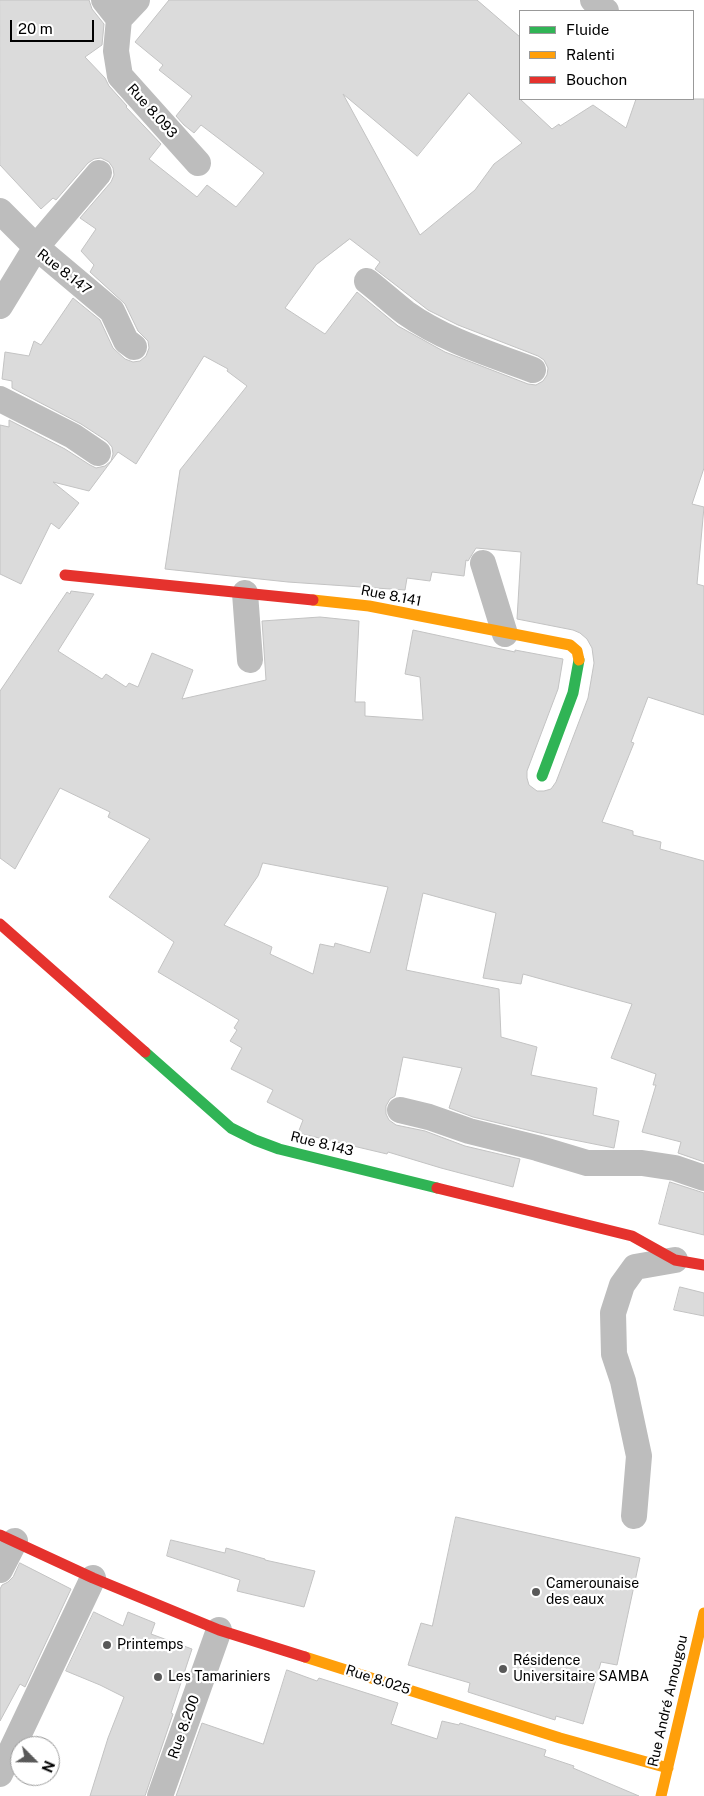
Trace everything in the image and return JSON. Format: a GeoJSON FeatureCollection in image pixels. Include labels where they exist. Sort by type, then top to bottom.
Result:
{"type":"FeatureCollection","features":[{"type":"Feature","properties":{"kind":"street"},"geometry":{"type":"LineString","coordinates":[[111,10],[137,0]]}},
{"type":"Feature","properties":{"kind":"street"},"geometry":{"type":"LineString","coordinates":[[593,0],[605,10]]}},
{"type":"Feature","properties":{"kind":"street","name":"Rue 8.093"},"geometry":{"type":"LineString","coordinates":[[111,10],[120,76],[198,163]]}},
{"type":"Feature","properties":{"kind":"street"},"geometry":{"type":"LineString","coordinates":[[0,211],[36,247],[99,173]]}},
{"type":"Feature","properties":{"kind":"street","name":"Rue 8.147"},"geometry":{"type":"LineString","coordinates":[[0,306],[36,247],[112,311],[126,341],[134,347]]}},
{"type":"Feature","properties":{"kind":"street"},"geometry":{"type":"LineString","coordinates":[[367,281],[407,313],[442,334],[533,370]]}},
{"type":"Feature","properties":{"kind":"street"},"geometry":{"type":"LineString","coordinates":[[0,399],[73,436],[98,453]]}},
{"type":"Feature","properties":{"kind":"street"},"geometry":{"type":"LineString","coordinates":[[484,563],[506,634]]}},
{"type":"Feature","properties":{"kind":"street","name":"Rue 8.141"},"geometry":{"type":"LineString","coordinates":[[65,574],[369,606],[570,645],[577,650],[580,660],[566,718],[542,776]]}},
{"type":"Feature","properties":{"kind":"street"},"geometry":{"type":"LineString","coordinates":[[244,592],[250,660]]}},
{"type":"Feature","properties":{"kind":"street","name":"Rue 8.143"},"geometry":{"type":"LineString","coordinates":[[0,924],[231,1128],[255,1140],[279,1149],[632,1236],[675,1260],[704,1265]]}},
{"type":"Feature","properties":{"kind":"street"},"geometry":{"type":"LineString","coordinates":[[400,1110],[587,1163],[642,1163],[675,1168],[704,1178]]}},
{"type":"Feature","properties":{"kind":"street"},"geometry":{"type":"LineString","coordinates":[[634,1516],[638,1456],[623,1381],[614,1354],[612,1313],[622,1285],[635,1267],[675,1260]]}},
{"type":"Feature","properties":{"kind":"street"},"geometry":{"type":"LineString","coordinates":[[0,1570],[8,1538]]}},
{"type":"Feature","properties":{"kind":"street","name":"Rue 8.025"},"geometry":{"type":"LineString","coordinates":[[8,1538],[93,1578],[219,1630],[560,1738],[668,1768]]}},
{"type":"Feature","properties":{"kind":"street"},"geometry":{"type":"LineString","coordinates":[[0,1774],[93,1578]]}},
{"type":"Feature","properties":{"kind":"street","name":"Rue André Amougou"},"geometry":{"type":"LineString","coordinates":[[661,1796],[704,1612]]}},
{"type":"Feature","properties":{"kind":"street","name":"Rue 8.200"},"geometry":{"type":"LineString","coordinates":[[160,1796],[219,1630]]}},
{"type":"Feature","properties":{"kind":"building"},"geometry":{"type":"Polygon","coordinates":[[[0,0],[89,0],[92,9],[104,24],[102,45],[85,57],[105,78],[126,107],[161,144],[149,159],[197,197],[207,185],[236,207],[264,173],[201,125],[194,133],[184,125],[176,116],[192,96],[159,70],[163,65],[135,42],[169,0],[477,0],[519,36],[519,100],[552,129],[593,105],[626,128],[636,100],[704,99],[704,468],[692,504],[704,507],[697,584],[704,586],[704,715],[648,697],[631,742],[634,743],[602,822],[633,831],[633,835],[661,842],[660,849],[704,861],[704,1162],[678,1153],[681,1142],[642,1132],[656,1085],[653,1085],[656,1074],[611,1058],[632,1004],[523,974],[521,984],[483,978],[496,913],[423,893],[406,970],[499,989],[501,1037],[537,1047],[531,1075],[597,1088],[593,1115],[619,1121],[614,1148],[473,1117],[449,1108],[462,1068],[403,1057],[395,1096],[390,1099],[386,1106],[386,1114],[389,1120],[396,1125],[425,1131],[465,1146],[520,1159],[513,1187],[388,1152],[387,1154],[298,1133],[303,1120],[267,1102],[273,1090],[231,1069],[242,1048],[230,1041],[237,1030],[234,1028],[239,1020],[158,972],[174,942],[109,897],[150,839],[108,817],[110,812],[60,788],[15,869],[0,858],[0,691],[67,592],[70,594],[71,591],[94,594],[58,651],[102,679],[106,674],[126,687],[129,683],[138,687],[152,653],[193,670],[182,699],[266,680],[262,621],[320,617],[359,621],[355,702],[365,702],[365,716],[423,720],[420,677],[405,674],[413,630],[515,652],[515,650],[563,659],[558,689],[527,771],[529,785],[537,791],[551,789],[556,782],[588,698],[594,663],[592,648],[587,639],[580,633],[517,619],[521,552],[476,548],[468,561],[466,560],[464,576],[432,572],[430,581],[407,578],[405,590],[288,582],[165,569],[180,470],[247,386],[227,371],[228,369],[204,356],[136,464],[118,452],[89,491],[53,482],[79,503],[59,529],[51,523],[21,584],[0,574],[0,425],[9,427],[9,420],[65,449],[96,468],[105,466],[111,461],[113,454],[112,447],[107,441],[81,424],[12,388],[12,381],[2,379],[5,352],[29,356],[34,341],[41,345],[73,298],[100,320],[113,348],[125,359],[133,362],[140,361],[146,356],[149,348],[148,341],[138,331],[125,304],[90,272],[94,265],[81,251],[96,229],[80,218],[111,182],[114,175],[113,168],[109,162],[101,158],[94,159],[88,163],[56,200],[53,198],[41,209],[0,165],[0,0]],[[469,93],[417,156],[343,94],[420,235],[475,190],[494,164],[522,143],[469,93]],[[350,239],[316,265],[285,308],[325,334],[357,292],[398,326],[445,352],[528,384],[536,385],[543,381],[547,375],[548,368],[544,360],[458,325],[428,310],[375,269],[380,262],[350,239]],[[263,863],[258,876],[224,925],[272,947],[270,954],[313,974],[320,944],[334,947],[335,943],[370,953],[388,887],[263,863]]]}},
{"type":"Feature","properties":{"kind":"building"},"geometry":{"type":"Polygon","coordinates":[[[670,1182],[704,1193],[704,1235],[659,1224],[670,1182]]]}},
{"type":"Feature","properties":{"kind":"building"},"geometry":{"type":"Polygon","coordinates":[[[680,1287],[704,1293],[704,1316],[674,1310],[680,1287]]]}},
{"type":"Feature","properties":{"kind":"building","name":"Camerounaise des eaux"},"geometry":{"type":"Polygon","coordinates":[[[456,1517],[640,1558],[617,1665],[601,1662],[583,1724],[556,1716],[555,1720],[468,1692],[470,1683],[408,1665],[421,1623],[432,1626],[456,1517]]]}},
{"type":"Feature","properties":{"kind":"building"},"geometry":{"type":"Polygon","coordinates":[[[171,1540],[225,1553],[226,1548],[265,1560],[315,1571],[304,1607],[237,1591],[240,1580],[167,1556],[171,1540]]]}},
{"type":"Feature","properties":{"kind":"building"},"geometry":{"type":"Polygon","coordinates":[[[20,1563],[71,1589],[25,1687],[20,1684],[0,1721],[0,1589],[2,1585],[13,1577],[20,1563]]]}},
{"type":"Feature","properties":{"kind":"building"},"geometry":{"type":"Polygon","coordinates":[[[94,1612],[123,1626],[128,1612],[155,1623],[151,1634],[192,1649],[171,1713],[173,1714],[145,1796],[90,1796],[108,1738],[124,1697],[66,1671],[94,1612]]]}},
{"type":"Feature","properties":{"kind":"building"},"geometry":{"type":"Polygon","coordinates":[[[287,1670],[317,1681],[319,1678],[398,1703],[391,1724],[437,1739],[442,1721],[459,1725],[460,1723],[546,1750],[544,1756],[574,1766],[573,1768],[639,1796],[176,1796],[202,1723],[263,1744],[287,1670]]]}},
{"type":"Feature","properties":{"kind":"traffic: fast"},"geometry":{"type":"LineString","coordinates":[[542,776],[573,693],[579,660]]}},
{"type":"Feature","properties":{"kind":"traffic: fast"},"geometry":{"type":"LineString","coordinates":[[145,1052],[231,1128],[255,1140],[279,1149],[437,1188]]}},
{"type":"Feature","properties":{"kind":"traffic: slow"},"geometry":{"type":"LineString","coordinates":[[313,600],[369,606],[570,645],[577,651],[579,660]]}},
{"type":"Feature","properties":{"kind":"traffic: slow"},"geometry":{"type":"LineString","coordinates":[[661,1796],[704,1613]]}},
{"type":"Feature","properties":{"kind":"traffic: slow"},"geometry":{"type":"LineString","coordinates":[[305,1657],[560,1738],[668,1768]]}},
{"type":"Feature","properties":{"kind":"traffic: jam"},"geometry":{"type":"LineString","coordinates":[[65,575],[313,600]]}},
{"type":"Feature","properties":{"kind":"traffic: jam"},"geometry":{"type":"LineString","coordinates":[[0,924],[145,1052]]}},
{"type":"Feature","properties":{"kind":"traffic: jam"},"geometry":{"type":"LineString","coordinates":[[437,1188],[632,1236],[675,1260],[704,1265]]}},
{"type":"Feature","properties":{"kind":"traffic: jam"},"geometry":{"type":"LineString","coordinates":[[0,1535],[93,1578],[219,1630],[305,1657]]}},
{"type":"Feature","properties":{"kind":"place","name":"Camerounaise des eaux"},"geometry":{"type":"Point","coordinates":[536,1592]}},
{"type":"Feature","properties":{"kind":"place","name":"Printemps"},"geometry":{"type":"Point","coordinates":[107,1645]}},
{"type":"Feature","properties":{"kind":"place","name":"Résidence Universitaire SAMBA"},"geometry":{"type":"Point","coordinates":[503,1669]}},
{"type":"Feature","properties":{"kind":"place","name":"Les Tamariniers"},"geometry":{"type":"Point","coordinates":[158,1677]}}]}
